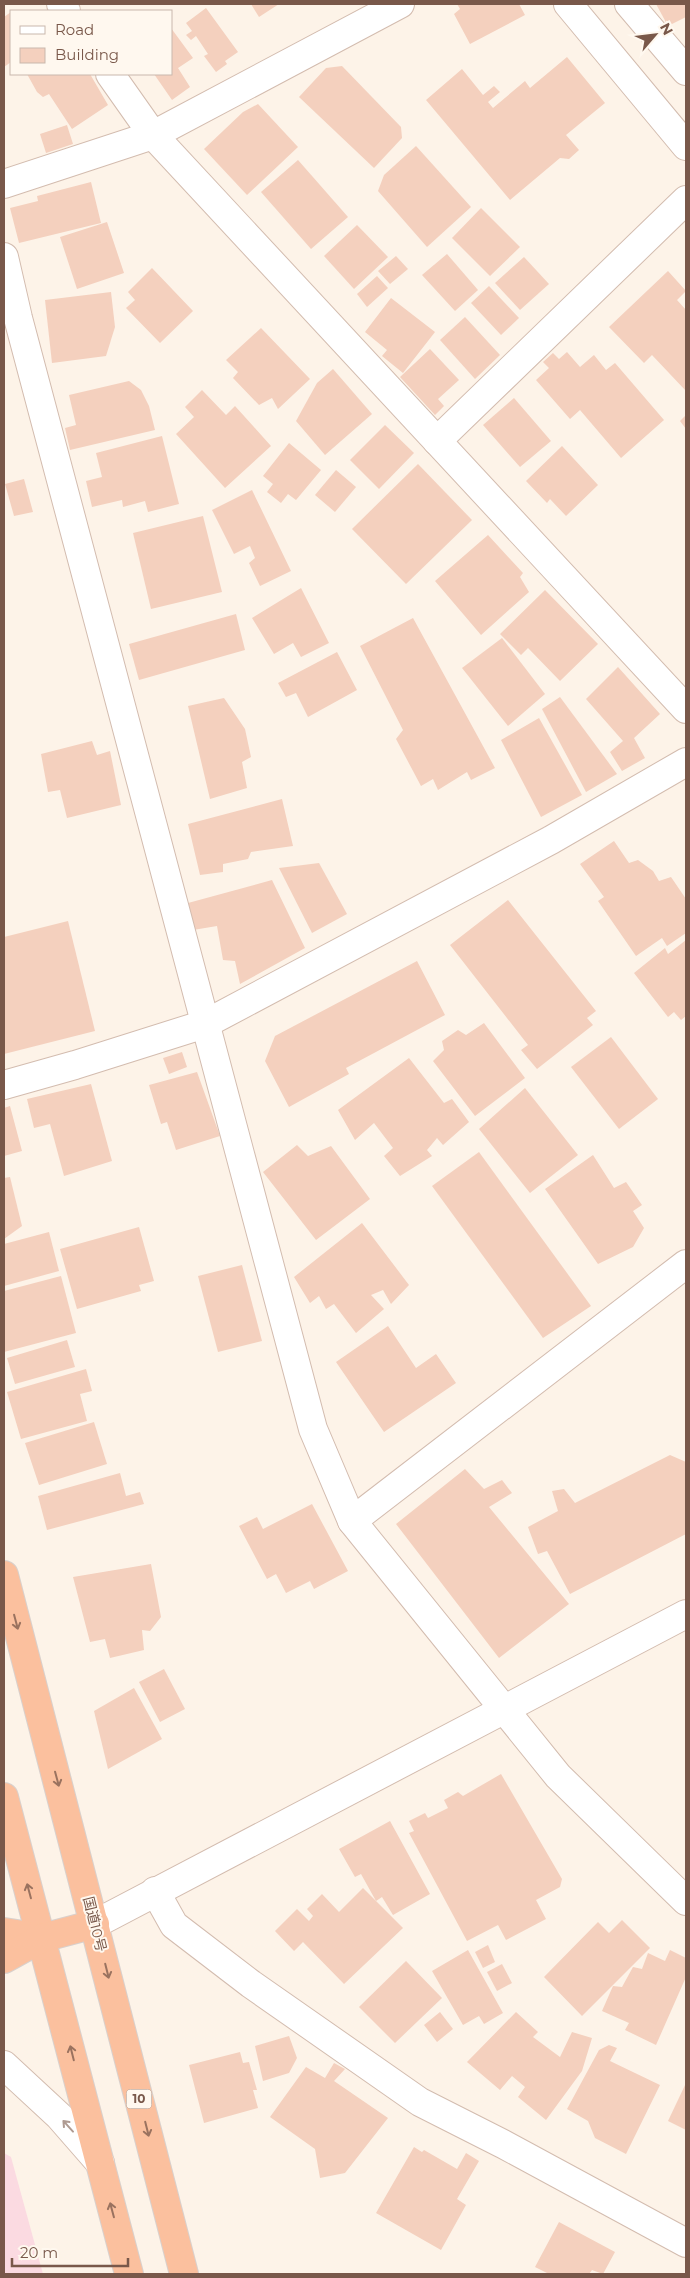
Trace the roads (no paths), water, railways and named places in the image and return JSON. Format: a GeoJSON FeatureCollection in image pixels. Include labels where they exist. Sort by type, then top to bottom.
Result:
{"type":"FeatureCollection","features":[{"type":"Feature","properties":{"kind":"highway","name":"国道10号"},"geometry":{"type":"LineString","coordinates":[[4,1575],[184,2274]]}},
{"type":"Feature","properties":{"kind":"highway"},"geometry":{"type":"LineString","coordinates":[[4,1797],[129,2274]]}},
{"type":"Feature","properties":{"kind":"highway"},"geometry":{"type":"LineString","coordinates":[[4,1959],[42,1938],[95,1924]]}},
{"type":"Feature","properties":{"kind":"highway"},"geometry":{"type":"LineString","coordinates":[[4,1932],[42,1938]]}},
{"type":"Feature","properties":{"kind":"street"},"geometry":{"type":"LineString","coordinates":[[4,184],[153,136],[400,4]]}},
{"type":"Feature","properties":{"kind":"street"},"geometry":{"type":"LineString","coordinates":[[568,4],[686,146]]}},
{"type":"Feature","properties":{"kind":"street"},"geometry":{"type":"LineString","coordinates":[[629,4],[686,71]]}},
{"type":"Feature","properties":{"kind":"street"},"geometry":{"type":"LineString","coordinates":[[111,75],[153,136],[686,709]]}},
{"type":"Feature","properties":{"kind":"street"},"geometry":{"type":"LineString","coordinates":[[437,441],[686,200]]}},
{"type":"Feature","properties":{"kind":"street"},"geometry":{"type":"LineString","coordinates":[[4,257],[18,318],[313,1429],[352,1521],[558,1776],[686,1901]]}},
{"type":"Feature","properties":{"kind":"street"},"geometry":{"type":"LineString","coordinates":[[4,1085],[205,1024],[516,858],[686,762]]}},
{"type":"Feature","properties":{"kind":"street"},"geometry":{"type":"LineString","coordinates":[[352,1521],[686,1264]]}},
{"type":"Feature","properties":{"kind":"street"},"geometry":{"type":"LineString","coordinates":[[95,1924],[686,1614]]}},
{"type":"Feature","properties":{"kind":"street"},"geometry":{"type":"LineString","coordinates":[[155,1891],[174,1926],[250,1984],[420,2102],[503,2144],[686,2243]]}},
{"type":"Feature","properties":{"kind":"street"},"geometry":{"type":"LineString","coordinates":[[4,2065],[58,2116],[100,2163]]}}]}
